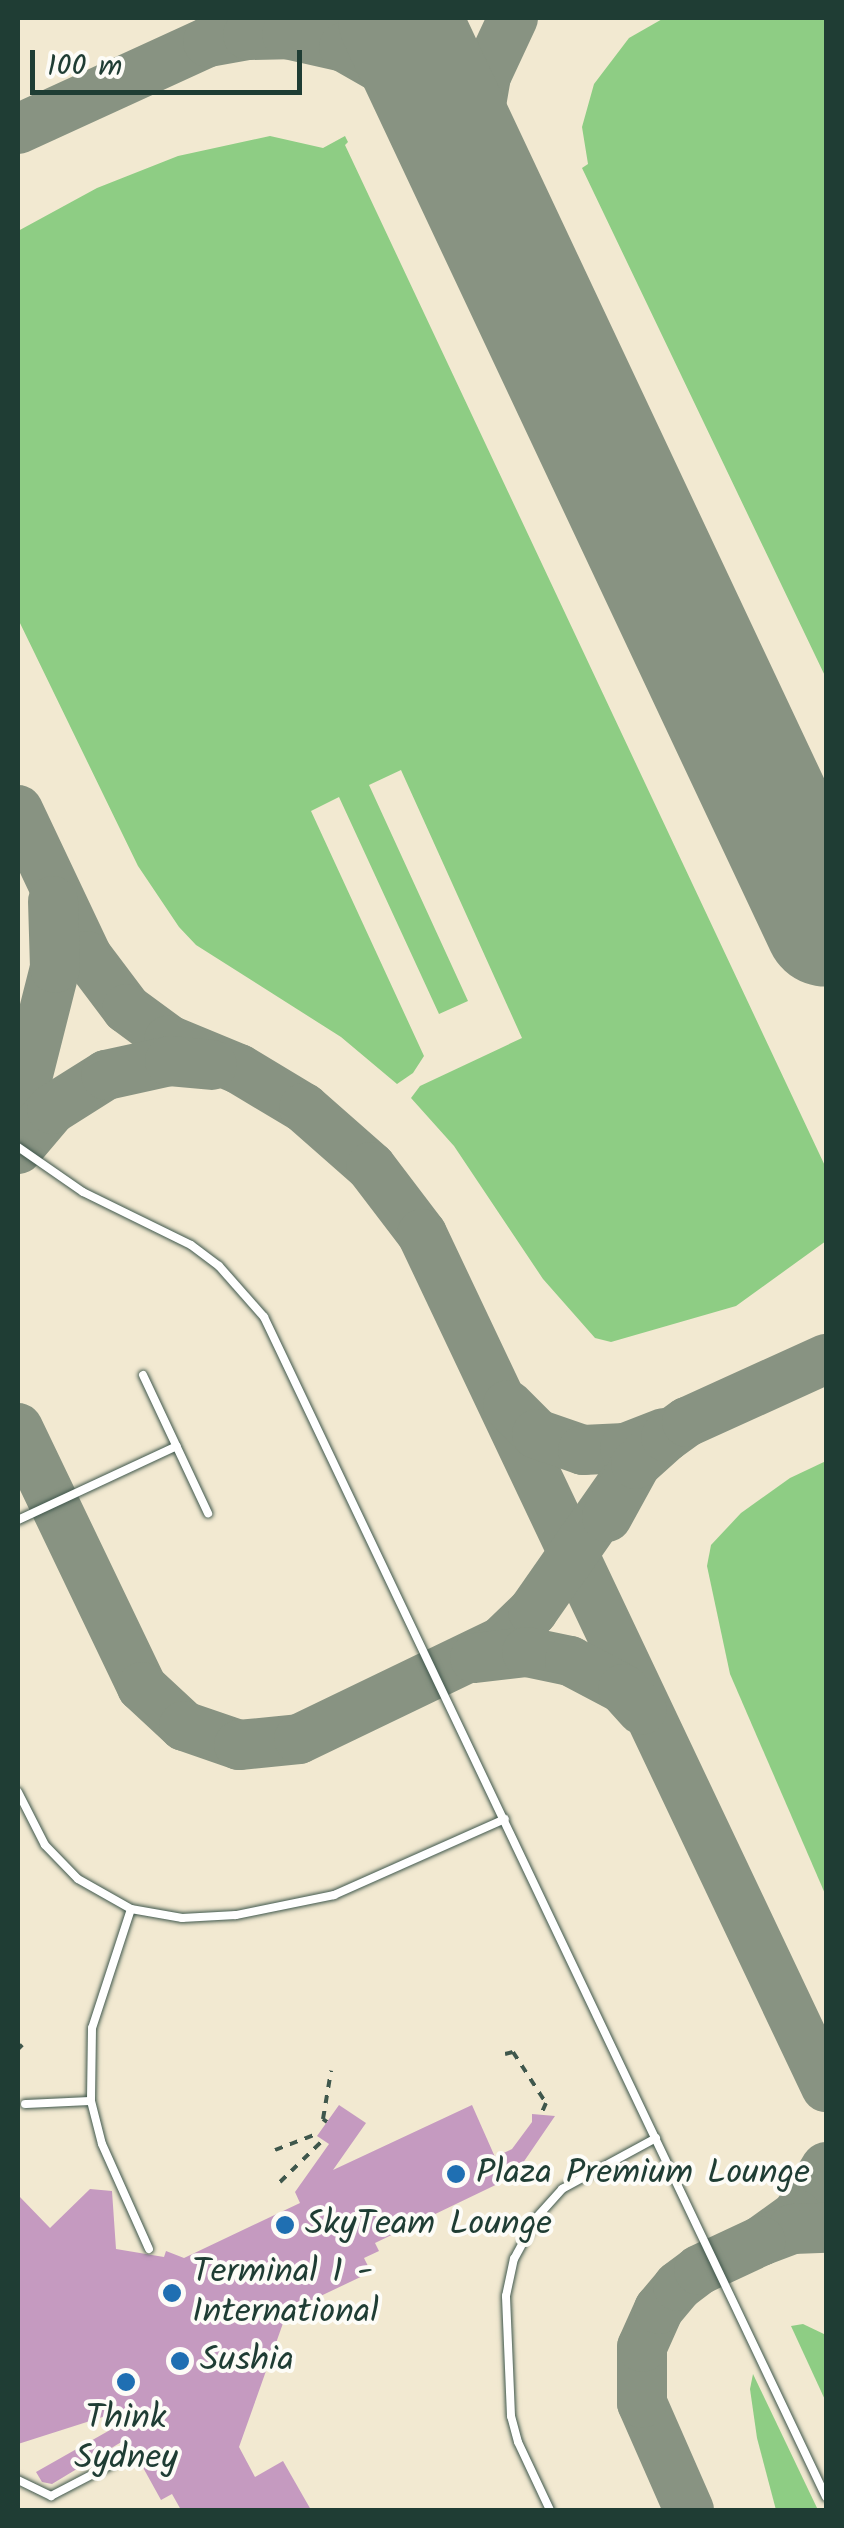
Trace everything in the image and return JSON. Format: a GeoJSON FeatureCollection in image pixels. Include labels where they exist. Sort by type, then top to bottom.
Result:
{"type":"FeatureCollection","features":[{"type":"Feature","properties":{"kind":"lane"},"geometry":{"type":"LineString","coordinates":[[18,1147],[82,1192],[191,1245],[219,1266],[264,1317],[826,2498]]}},
{"type":"Feature","properties":{"kind":"lane"},"geometry":{"type":"LineString","coordinates":[[144,1375],[208,1513]]}},
{"type":"Feature","properties":{"kind":"lane"},"geometry":{"type":"LineString","coordinates":[[18,1520],[177,1446]]}},
{"type":"Feature","properties":{"kind":"lane"},"geometry":{"type":"LineString","coordinates":[[18,1792],[53,1856],[94,1890],[131,1909],[204,1918],[305,1902],[357,1887],[506,1819]]}},
{"type":"Feature","properties":{"kind":"lane"},"geometry":{"type":"LineString","coordinates":[[131,1909],[92,2028],[91,2101],[102,2144],[148,2249]]}},
{"type":"Feature","properties":{"kind":"lane"},"geometry":{"type":"LineString","coordinates":[[25,2104],[91,2101]]}},
{"type":"Feature","properties":{"kind":"lane"},"geometry":{"type":"LineString","coordinates":[[550,2510],[518,2442],[510,2406],[506,2296],[514,2259],[537,2216],[562,2189],[656,2138]]}},
{"type":"Feature","properties":{"kind":"lane"},"geometry":{"type":"LineString","coordinates":[[18,2480],[51,2496],[116,2462]]}},
{"type":"Feature","properties":{"kind":"path"},"geometry":{"type":"LineString","coordinates":[[505,2054],[513,2052],[546,2103],[541,2114]]}},
{"type":"Feature","properties":{"kind":"path"},"geometry":{"type":"LineString","coordinates":[[327,2122],[324,2119],[331,2070]]}},
{"type":"Feature","properties":{"kind":"path"},"geometry":{"type":"LineString","coordinates":[[275,2150],[319,2133]]}},
{"type":"Feature","properties":{"kind":"path"},"geometry":{"type":"LineString","coordinates":[[280,2182],[323,2140]]}},
{"type":"Feature","properties":{"kind":"green space"},"geometry":{"type":"Polygon","coordinates":[[[664,18],[826,18],[826,678],[582,168],[588,164],[582,127],[594,84],[629,38],[664,18]]]}},
{"type":"Feature","properties":{"kind":"green space"},"geometry":{"type":"Polygon","coordinates":[[[270,136],[323,148],[345,136],[345,145],[826,1168],[826,1241],[736,1306],[611,1342],[595,1338],[543,1279],[454,1146],[411,1098],[420,1086],[522,1038],[401,770],[369,785],[468,1001],[439,1014],[339,797],[311,811],[424,1056],[413,1073],[397,1084],[341,1037],[196,945],[179,927],[138,866],[18,619],[18,231],[97,188],[178,156],[270,136]]]}},
{"type":"Feature","properties":{"kind":"green space"},"geometry":{"type":"Polygon","coordinates":[[[826,1461],[826,1896],[730,1674],[707,1566],[711,1545],[741,1513],[790,1478],[826,1461]]]}},
{"type":"Feature","properties":{"kind":"green space"},"geometry":{"type":"Polygon","coordinates":[[[803,2324],[826,2335],[826,2402],[791,2326],[803,2324]]]}},
{"type":"Feature","properties":{"kind":"green space"},"geometry":{"type":"Polygon","coordinates":[[[753,2374],[818,2510],[776,2510],[757,2438],[750,2389],[753,2374]]]}},
{"type":"Feature","properties":{"kind":"building","name":"Terminal 1 - International"},"geometry":{"type":"Polygon","coordinates":[[[339,2105],[366,2123],[333,2170],[472,2105],[495,2157],[512,2149],[532,2122],[532,2114],[555,2116],[514,2176],[375,2243],[379,2251],[364,2258],[371,2272],[287,2312],[239,2447],[255,2477],[283,2461],[311,2510],[181,2510],[172,2494],[161,2500],[130,2444],[123,2441],[52,2484],[42,2482],[36,2472],[140,2413],[137,2406],[18,2444],[18,2195],[50,2228],[90,2189],[112,2191],[116,2249],[164,2257],[166,2251],[184,2258],[300,2203],[295,2192],[329,2144],[317,2136],[339,2105]]]}},
{"type":"Feature","properties":{"kind":"taxiway"},"geometry":{"type":"LineString","coordinates":[[430,18],[432,70],[450,119]]}},
{"type":"Feature","properties":{"kind":"taxiway"},"geometry":{"type":"LineString","coordinates":[[511,251],[486,195],[477,128],[486,76],[513,18]]}},
{"type":"Feature","properties":{"kind":"taxiway"},"geometry":{"type":"LineString","coordinates":[[18,129],[208,42],[287,34],[344,47],[407,83],[441,118],[470,175]]}},
{"type":"Feature","properties":{"kind":"taxiway"},"geometry":{"type":"LineString","coordinates":[[18,810],[87,956],[127,1009],[169,1040],[239,1069],[304,1108],[371,1167],[422,1234],[826,2087]]}},
{"type":"Feature","properties":{"kind":"taxiway"},"geometry":{"type":"LineString","coordinates":[[18,1114],[55,968],[53,901]]}},
{"type":"Feature","properties":{"kind":"taxiway"},"geometry":{"type":"LineString","coordinates":[[18,1149],[52,1109],[106,1075],[170,1061],[212,1065]]}},
{"type":"Feature","properties":{"kind":"taxiway"},"geometry":{"type":"LineString","coordinates":[[607,1517],[636,1464],[666,1437],[687,1422],[826,1359]]}},
{"type":"Feature","properties":{"kind":"taxiway"},"geometry":{"type":"LineString","coordinates":[[508,1405],[537,1434],[583,1450],[625,1448],[664,1433]]}},
{"type":"Feature","properties":{"kind":"taxiway"},"geometry":{"type":"LineString","coordinates":[[18,1428],[142,1687],[184,1726],[239,1745],[299,1739],[501,1642],[533,1611],[621,1485]]}},
{"type":"Feature","properties":{"kind":"taxiway"},"geometry":{"type":"LineString","coordinates":[[475,1658],[527,1652],[570,1661],[623,1689],[642,1710]]}},
{"type":"Feature","properties":{"kind":"taxiway"},"geometry":{"type":"LineString","coordinates":[[826,2167],[797,2215],[761,2241],[793,2229],[826,2228]]}},
{"type":"Feature","properties":{"kind":"taxiway"},"geometry":{"type":"LineString","coordinates":[[689,2510],[642,2403],[642,2347],[659,2309],[678,2286],[699,2270],[761,2241]]}},
{"type":"Feature","properties":{"kind":"runway"},"geometry":{"type":"LineString","coordinates":[[399,18],[826,926]]}},
{"type":"Feature","properties":{"kind":"place","name":"Plaza Premium Lounge"},"geometry":{"type":"Point","coordinates":[456,2174]}},
{"type":"Feature","properties":{"kind":"place","name":"SkyTeam Lounge"},"geometry":{"type":"Point","coordinates":[285,2225]}},
{"type":"Feature","properties":{"kind":"place","name":"Terminal 1 - International"},"geometry":{"type":"Point","coordinates":[172,2293]}},
{"type":"Feature","properties":{"kind":"place","name":"Sushia"},"geometry":{"type":"Point","coordinates":[180,2361]}},
{"type":"Feature","properties":{"kind":"place","name":"Think Sydney"},"geometry":{"type":"Point","coordinates":[126,2382]}}]}
